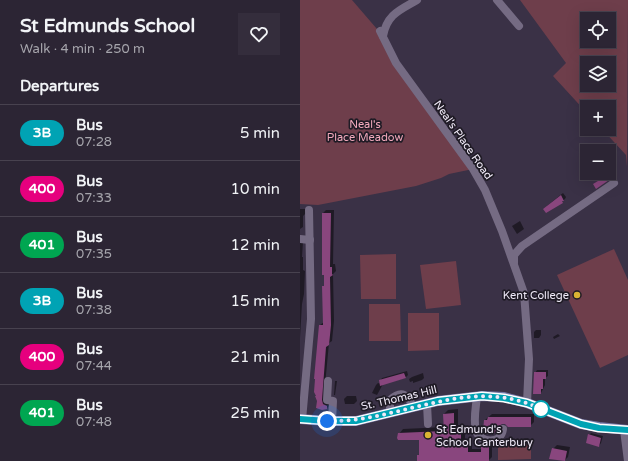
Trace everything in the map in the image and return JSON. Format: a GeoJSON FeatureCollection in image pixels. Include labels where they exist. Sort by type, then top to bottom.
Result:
{"type":"FeatureCollection","features":[{"type":"Feature","properties":{"kind":"main road","name":"St. Thomas Hill"},"geometry":{"type":"LineString","coordinates":[[301,419],[356,421],[438,401],[477,396],[504,398],[527,403],[581,424],[626,430]]}},
{"type":"Feature","properties":{"kind":"street","name":"Neal's Place Road"},"geometry":{"type":"LineString","coordinates":[[417,0],[392,15],[382,34],[396,63],[473,169],[485,190],[502,231],[524,293],[529,359],[527,403]]}},
{"type":"Feature","properties":{"kind":"street"},"geometry":{"type":"LineString","coordinates":[[497,0],[519,26]]}},
{"type":"Feature","properties":{"kind":"street"},"geometry":{"type":"LineString","coordinates":[[514,268],[514,258],[517,251],[614,183]]}},
{"type":"Feature","properties":{"kind":"street"},"geometry":{"type":"LineString","coordinates":[[301,419],[311,319],[309,210]]}},
{"type":"Feature","properties":{"kind":"street"},"geometry":{"type":"LineString","coordinates":[[300,239],[310,240]]}},
{"type":"Feature","properties":{"kind":"street"},"geometry":{"type":"LineString","coordinates":[[529,359],[538,360]]}},
{"type":"Feature","properties":{"kind":"street"},"geometry":{"type":"LineString","coordinates":[[328,381],[327,400],[333,401],[332,421]]}},
{"type":"Feature","properties":{"kind":"street"},"geometry":{"type":"LineString","coordinates":[[390,413],[390,400],[399,395],[403,394],[408,396],[413,407]]}},
{"type":"Feature","properties":{"kind":"street"},"geometry":{"type":"LineString","coordinates":[[477,396],[475,422],[478,436],[485,440],[493,440],[500,438],[503,429]]}},
{"type":"Feature","properties":{"kind":"street"},"geometry":{"type":"LineString","coordinates":[[427,404],[428,424]]}},
{"type":"Feature","properties":{"kind":"street"},"geometry":{"type":"LineString","coordinates":[[626,430],[628,461]]}},
{"type":"Feature","properties":{"kind":"green space","name":"Neal's Place Meadow"},"geometry":{"type":"Polygon","coordinates":[[[300,0],[352,0],[383,36],[388,49],[473,169],[449,174],[416,186],[318,205],[300,204],[300,0]]]}},
{"type":"Feature","properties":{"kind":"green space"},"geometry":{"type":"Polygon","coordinates":[[[520,0],[628,0],[627,167],[626,155],[608,136],[616,136],[616,100],[580,100],[580,105],[553,76],[566,63],[520,0]]]}},
{"type":"Feature","properties":{"kind":"green space"},"geometry":{"type":"Polygon","coordinates":[[[614,249],[628,280],[628,355],[600,368],[557,275],[614,249]]]}},
{"type":"Feature","properties":{"kind":"green space"},"geometry":{"type":"Polygon","coordinates":[[[396,254],[396,299],[361,299],[360,255],[396,254]]]}},
{"type":"Feature","properties":{"kind":"green space"},"geometry":{"type":"Polygon","coordinates":[[[456,261],[461,305],[426,309],[420,265],[456,261]]]}},
{"type":"Feature","properties":{"kind":"green space"},"geometry":{"type":"Polygon","coordinates":[[[369,304],[400,304],[401,341],[369,341],[369,304]]]}},
{"type":"Feature","properties":{"kind":"green space"},"geometry":{"type":"Polygon","coordinates":[[[408,313],[439,313],[439,350],[408,351],[408,313]]]}},
{"type":"Feature","properties":{"kind":"green space"},"geometry":{"type":"Polygon","coordinates":[[[531,444],[531,459],[498,460],[498,445],[531,444]]]}},
{"type":"Feature","properties":{"kind":"building"},"geometry":{"type":"Polygon","coordinates":[[[600,180],[609,180],[596,189],[593,184],[600,180]]]}},
{"type":"Feature","properties":{"kind":"building"},"geometry":{"type":"Polygon","coordinates":[[[561,195],[564,201],[562,201],[563,203],[546,213],[543,209],[561,195]]]}},
{"type":"Feature","properties":{"kind":"building"},"geometry":{"type":"Polygon","coordinates":[[[322,213],[331,213],[330,267],[332,267],[333,275],[330,277],[331,325],[329,345],[326,347],[322,400],[323,404],[327,406],[327,409],[322,410],[316,408],[317,401],[314,392],[314,379],[319,325],[323,325],[322,286],[324,286],[324,275],[322,275],[322,213]]]}},
{"type":"Feature","properties":{"kind":"building"},"geometry":{"type":"Polygon","coordinates":[[[534,372],[546,372],[546,379],[543,379],[543,389],[541,389],[541,394],[533,394],[534,372]]]}},
{"type":"Feature","properties":{"kind":"building"},"geometry":{"type":"Polygon","coordinates":[[[404,373],[406,378],[380,386],[379,380],[404,373]]]}},
{"type":"Feature","properties":{"kind":"building"},"geometry":{"type":"Polygon","coordinates":[[[454,413],[454,429],[461,429],[461,443],[468,443],[468,452],[481,452],[481,447],[489,447],[489,461],[417,461],[417,455],[419,455],[419,440],[398,440],[397,438],[398,433],[444,431],[443,414],[454,413]]]}},
{"type":"Feature","properties":{"kind":"building"},"geometry":{"type":"Polygon","coordinates":[[[488,417],[531,417],[531,427],[508,427],[505,424],[502,424],[497,427],[497,431],[495,433],[487,434],[487,432],[483,432],[484,420],[487,420],[488,417]]]}},
{"type":"Feature","properties":{"kind":"building"},"geometry":{"type":"Polygon","coordinates":[[[588,434],[601,438],[599,447],[586,443],[588,434]]]}},
{"type":"Feature","properties":{"kind":"building"},"geometry":{"type":"Polygon","coordinates":[[[552,448],[567,451],[565,461],[549,459],[552,448]]]}},
{"type":"Feature","properties":{"kind":"bus line","name":"3B"},"geometry":{"type":"LineString","coordinates":[[300,419],[356,421],[438,401],[482,396],[504,398],[527,403],[581,424],[599,428],[628,430]]}},
{"type":"Feature","properties":{"kind":"place","name":"Kent College"},"geometry":{"type":"Point","coordinates":[577,295]}},
{"type":"Feature","properties":{"kind":"place","name":"St Edmund's School Canterbury"},"geometry":{"type":"Point","coordinates":[428,435]}},
{"type":"Feature","properties":{"kind":"route"},"geometry":{"type":"LineString","coordinates":[[327,421],[356,421],[438,401],[477,396],[504,398],[527,403],[541,409]]}}]}
